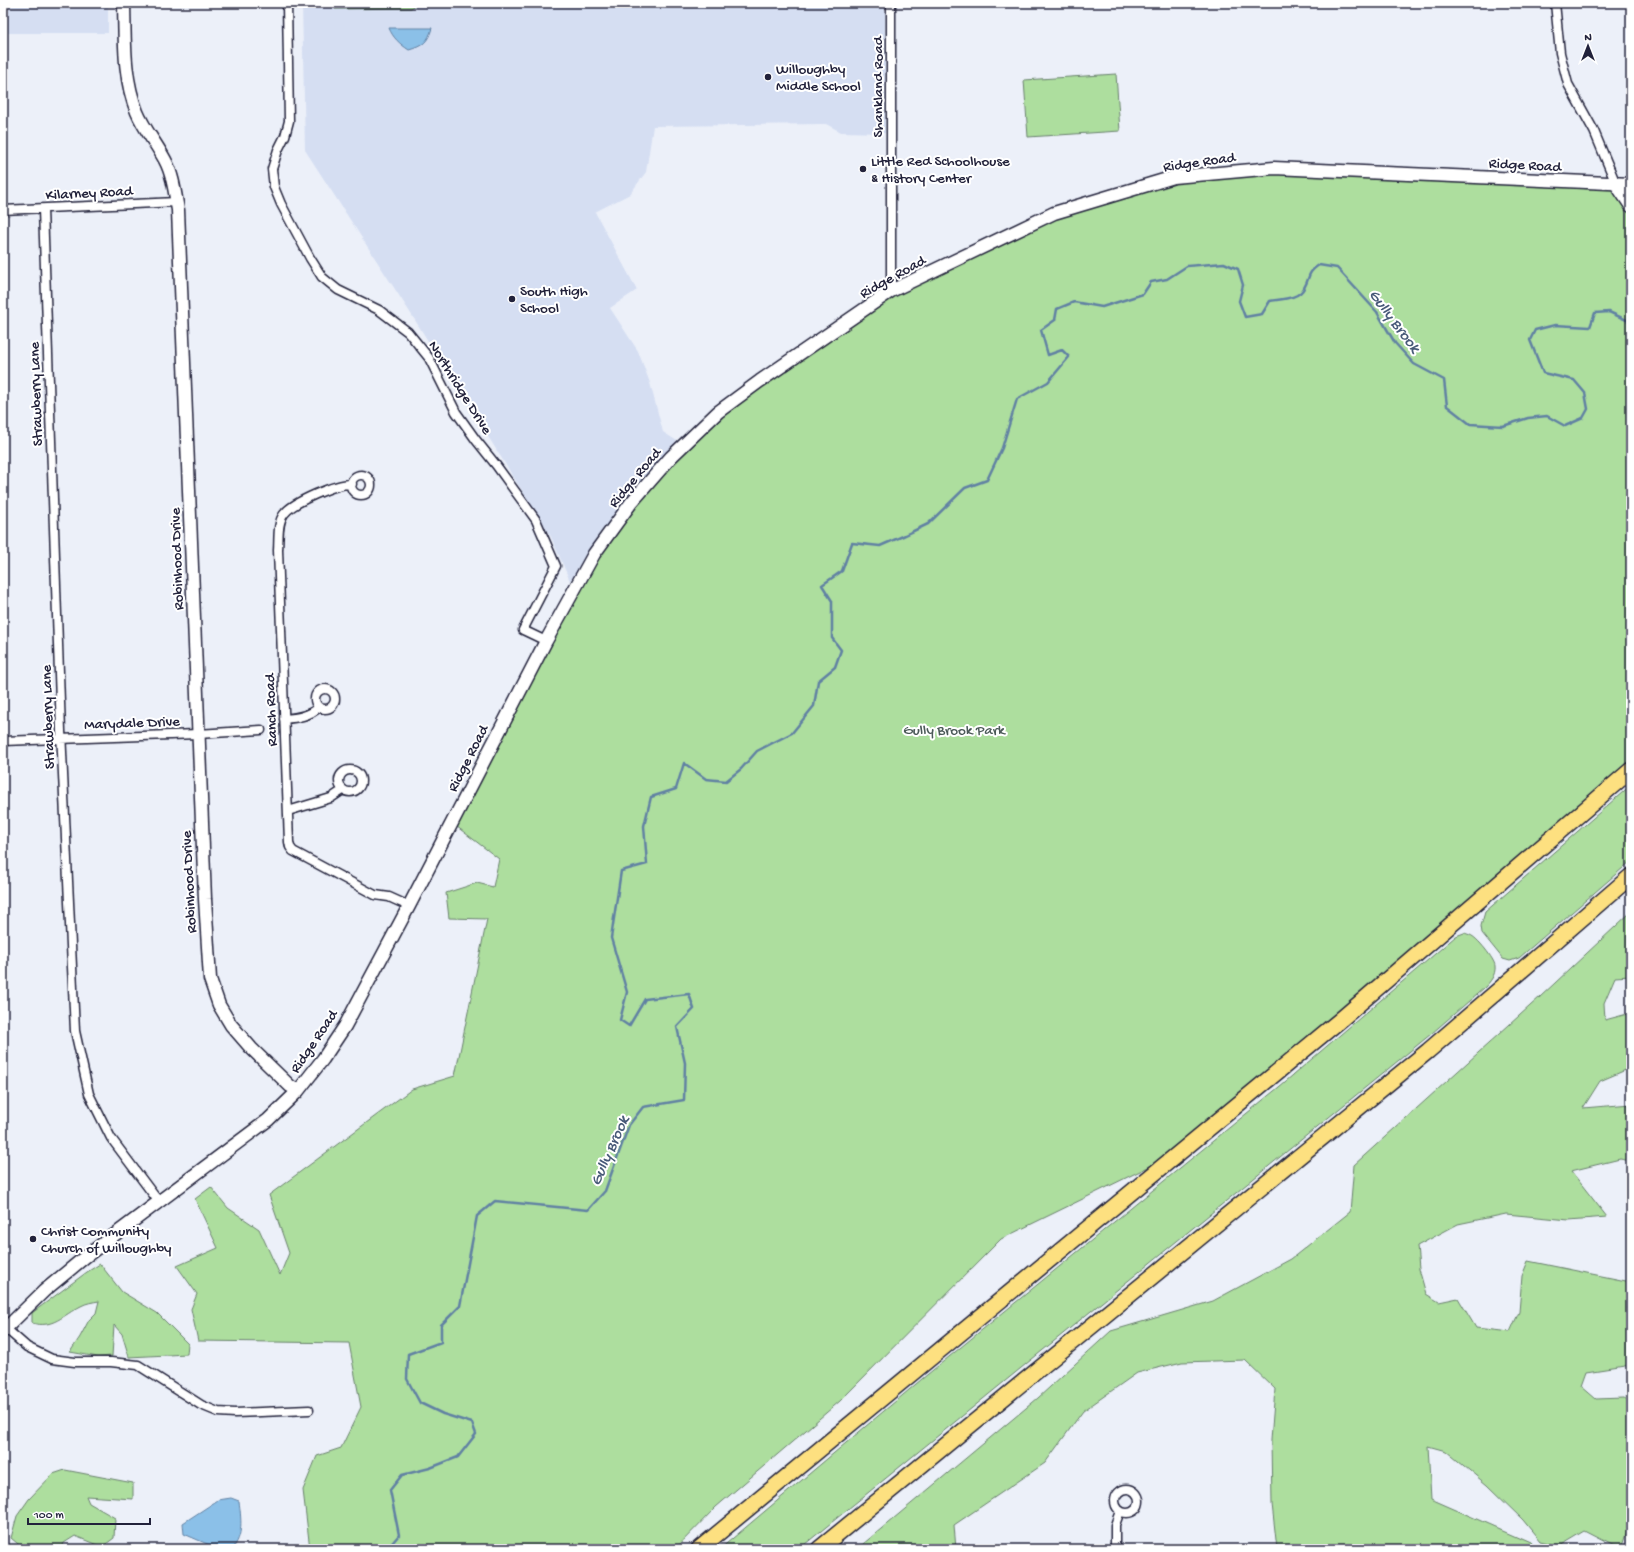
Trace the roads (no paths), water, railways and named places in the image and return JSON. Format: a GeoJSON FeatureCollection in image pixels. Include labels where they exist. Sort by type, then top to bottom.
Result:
{"type":"FeatureCollection","features":[{"type":"Feature","properties":{"kind":"highway"},"geometry":{"type":"LineString","coordinates":[[699,1549],[1327,1031],[1631,770]]}},
{"type":"Feature","properties":{"kind":"highway"},"geometry":{"type":"LineString","coordinates":[[819,1549],[1428,1051],[1631,876]]}},
{"type":"Feature","properties":{"kind":"main road","name":"Robinhood Drive"},"geometry":{"type":"LineString","coordinates":[[124,3],[127,81],[137,112],[150,137],[165,160],[173,181],[178,210],[204,899],[210,979],[219,1005],[231,1024],[251,1048],[290,1086],[298,1091]]}},
{"type":"Feature","properties":{"kind":"main road","name":"Ridge Road"},"geometry":{"type":"LineString","coordinates":[[4,1328],[85,1256],[160,1202],[268,1120],[298,1091],[323,1060],[345,1026],[546,641],[594,554],[632,503],[670,457],[718,412],[760,381],[891,292],[1054,213],[1174,177],[1274,168],[1631,184]]}},
{"type":"Feature","properties":{"kind":"main road"},"geometry":{"type":"LineString","coordinates":[[1616,184],[1631,206]]}},
{"type":"Feature","properties":{"kind":"street","name":"Northridge Drive"},"geometry":{"type":"LineString","coordinates":[[287,3],[289,121],[285,136],[278,150],[272,169],[274,187],[281,204],[322,277],[338,290],[379,310],[408,332],[429,358],[456,412],[536,520],[556,566],[523,630],[546,641]]}},
{"type":"Feature","properties":{"kind":"street","name":"Shankland Road"},"geometry":{"type":"LineString","coordinates":[[891,3],[891,292]]}},
{"type":"Feature","properties":{"kind":"street"},"geometry":{"type":"LineString","coordinates":[[1556,3],[1560,53],[1568,84],[1594,131],[1616,184]]}},
{"type":"Feature","properties":{"kind":"street","name":"Kilarney Road"},"geometry":{"type":"LineString","coordinates":[[3,210],[177,202]]}},
{"type":"Feature","properties":{"kind":"street","name":"Strawberry Lane"},"geometry":{"type":"LineString","coordinates":[[43,209],[62,738],[75,1031],[89,1094],[111,1138],[160,1202]]}},
{"type":"Feature","properties":{"kind":"street","name":"Ranch Road"},"geometry":{"type":"LineString","coordinates":[[352,484],[330,488],[296,503],[284,514],[280,524],[278,550],[288,842],[293,851],[374,895],[389,897],[409,906]]}},
{"type":"Feature","properties":{"kind":"street"},"geometry":{"type":"LineString","coordinates":[[284,719],[304,716],[314,712],[319,707]]}},
{"type":"Feature","properties":{"kind":"street","name":"Marydale Drive"},"geometry":{"type":"LineString","coordinates":[[3,741],[198,734],[261,730]]}},
{"type":"Feature","properties":{"kind":"street"},"geometry":{"type":"LineString","coordinates":[[288,811],[330,798],[343,790]]}},
{"type":"Feature","properties":{"kind":"street"},"geometry":{"type":"LineString","coordinates":[[4,1328],[27,1347],[52,1360],[75,1362],[111,1362],[138,1365],[201,1405],[218,1412],[309,1410]]}},
{"type":"Feature","properties":{"kind":"street"},"geometry":{"type":"LineString","coordinates":[[1115,1549],[1115,1525],[1120,1511]]}},
{"type":"Feature","properties":{"kind":"water"},"geometry":{"type":"Polygon","coordinates":[[[389,28],[432,28],[429,37],[424,43],[409,50],[397,40],[389,28]]]}},
{"type":"Feature","properties":{"kind":"water"},"geometry":{"type":"Polygon","coordinates":[[[231,1498],[239,1501],[241,1520],[240,1533],[236,1544],[232,1549],[219,1549],[184,1534],[183,1523],[218,1500],[231,1498]]]}},
{"type":"Feature","properties":{"kind":"waterway","name":"Gully Brook"},"geometry":{"type":"LineString","coordinates":[[387,1549],[399,1535],[390,1490],[402,1475],[430,1468],[458,1457],[476,1434],[472,1423],[443,1414],[420,1403],[407,1379],[408,1354],[441,1342],[441,1325],[460,1306],[477,1216],[495,1201],[588,1210],[605,1191],[629,1125],[643,1107],[684,1100],[685,1063],[677,1027],[694,1009],[689,994],[645,999],[629,1026],[620,1020],[627,992],[611,938],[621,871],[647,864],[644,826],[651,797],[676,789],[684,763],[706,779],[726,781],[741,769],[757,751],[792,733],[814,706],[818,681],[835,667],[841,650],[832,638],[832,601],[822,585],[842,571],[852,543],[880,546],[903,536],[928,524],[965,488],[987,480],[1002,448],[1017,399],[1048,382],[1069,357],[1062,350],[1048,355],[1041,330],[1055,320],[1057,309],[1074,302],[1102,307],[1143,294],[1151,282],[1167,279],[1187,266],[1224,263],[1238,269],[1243,285],[1239,301],[1245,317],[1262,314],[1270,301],[1289,298],[1302,292],[1310,273],[1319,265],[1337,268],[1377,312],[1395,343],[1414,364],[1444,380],[1447,406],[1470,424],[1503,426],[1528,418],[1547,416],[1565,426],[1583,418],[1588,409],[1585,393],[1574,380],[1543,373],[1530,340],[1535,330],[1555,325],[1590,327],[1595,313],[1609,312],[1631,322]]}},
{"type":"Feature","properties":{"kind":"place","name":"Willoughby Middle School"},"geometry":{"type":"Point","coordinates":[768,77]}},
{"type":"Feature","properties":{"kind":"place","name":"Little Red Schoolhouse & History Center"},"geometry":{"type":"Point","coordinates":[863,169]}},
{"type":"Feature","properties":{"kind":"place","name":"South High School"},"geometry":{"type":"Point","coordinates":[512,299]}},
{"type":"Feature","properties":{"kind":"place","name":"Christ Community Church of Willoughby"},"geometry":{"type":"Point","coordinates":[33,1239]}},
{"type":"Feature","properties":{"kind":"park label","name":"Gully Brook Park"},"geometry":{"type":"Point","coordinates":[954,729]}}]}
